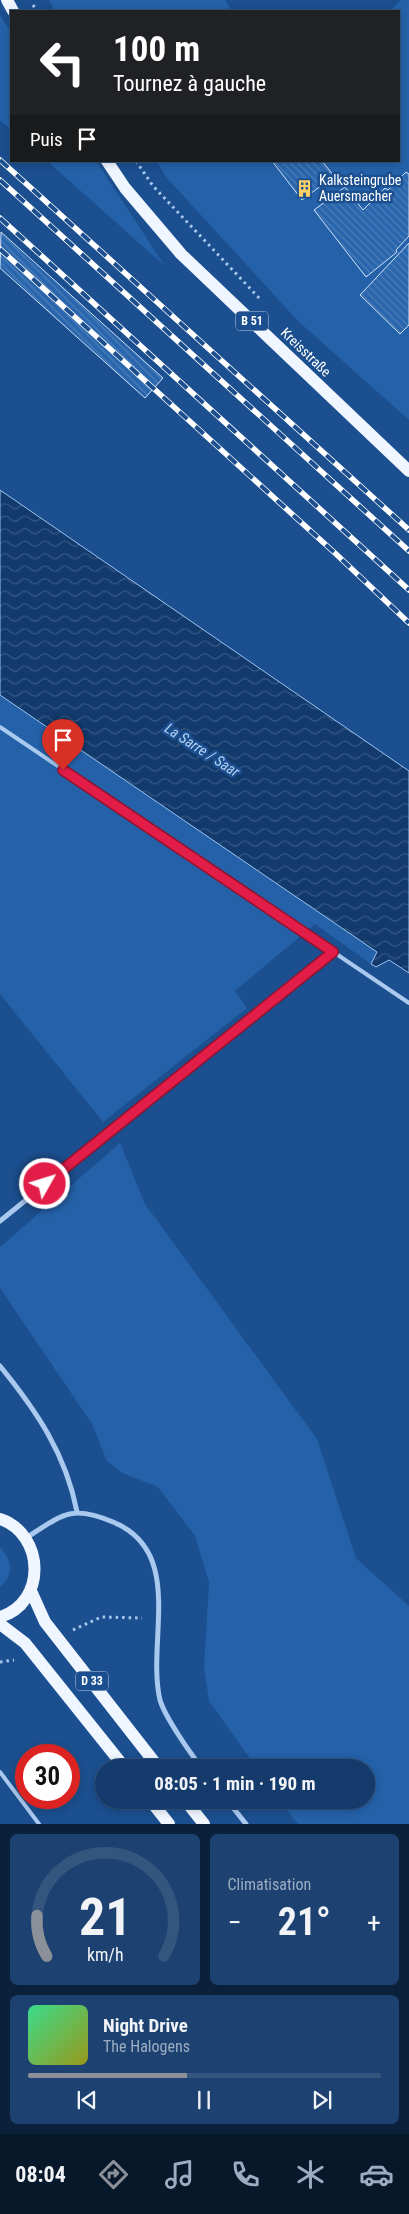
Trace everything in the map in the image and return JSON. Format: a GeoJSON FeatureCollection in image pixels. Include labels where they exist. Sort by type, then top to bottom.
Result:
{"type":"FeatureCollection","features":[{"type":"Feature","properties":{"kind":"main road","name":"Kreisstraße"},"geometry":{"type":"LineString","coordinates":[[108,162],[125,188],[181,254],[409,470]]}},
{"type":"Feature","properties":{"kind":"main road"},"geometry":{"type":"LineString","coordinates":[[0,1519],[15,1527],[26,1538],[32,1549],[36,1564],[35,1578],[31,1591],[15,1610],[0,1617]]}},
{"type":"Feature","properties":{"kind":"main road","name":"D 33"},"geometry":{"type":"LineString","coordinates":[[31,1591],[45,1622],[152,1759]]}},
{"type":"Feature","properties":{"kind":"main road","name":"D 33"},"geometry":{"type":"LineString","coordinates":[[0,1624],[25,1643],[118,1759]]}},
{"type":"Feature","properties":{"kind":"main road"},"geometry":{"type":"LineString","coordinates":[[158,1809],[170,1824]]}},
{"type":"Feature","properties":{"kind":"main road"},"geometry":{"type":"LineString","coordinates":[[192,1809],[204,1824]]}},
{"type":"Feature","properties":{"kind":"street"},"geometry":{"type":"LineString","coordinates":[[0,1221],[333,952]]}},
{"type":"Feature","properties":{"kind":"street"},"geometry":{"type":"LineString","coordinates":[[0,1366],[25,1396],[52,1438],[73,1492],[77,1512]]}},
{"type":"Feature","properties":{"kind":"street"},"geometry":{"type":"LineString","coordinates":[[26,1538],[56,1519],[77,1512],[96,1515],[127,1528],[150,1553],[157,1578],[159,1618],[156,1673],[161,1701],[173,1725],[196,1759]]}},
{"type":"Feature","properties":{"kind":"street"},"geometry":{"type":"LineString","coordinates":[[234,1809],[246,1824]]}},
{"type":"Feature","properties":{"kind":"lane"},"geometry":{"type":"LineString","coordinates":[[0,727],[409,1003]]}},
{"type":"Feature","properties":{"kind":"lane"},"geometry":{"type":"LineString","coordinates":[[0,1772],[39,1824]]}},
{"type":"Feature","properties":{"kind":"path"},"geometry":{"type":"LineString","coordinates":[[137,162],[153,186],[261,301]]}},
{"type":"Feature","properties":{"kind":"path"},"geometry":{"type":"LineString","coordinates":[[67,1632],[102,1617],[142,1618]]}},
{"type":"Feature","properties":{"kind":"shaded area"},"geometry":{"type":"Polygon","coordinates":[[[49,0],[225,0],[231,10],[54,10],[49,0]]]}},
{"type":"Feature","properties":{"kind":"shaded area"},"geometry":{"type":"Polygon","coordinates":[[[401,0],[409,0],[409,420],[298,321],[167,178],[157,162],[400,162],[400,10],[391,10],[401,0]]]}},
{"type":"Feature","properties":{"kind":"shaded area"},"geometry":{"type":"Polygon","coordinates":[[[0,15],[10,30],[10,129],[0,120],[0,15]]]}},
{"type":"Feature","properties":{"kind":"shaded area"},"geometry":{"type":"Polygon","coordinates":[[[48,162],[97,162],[165,266],[48,162]]]}},
{"type":"Feature","properties":{"kind":"shaded area"},"geometry":{"type":"Polygon","coordinates":[[[0,695],[377,952],[371,964],[315,924],[235,991],[247,1008],[103,1122],[0,994],[0,695]]]}},
{"type":"Feature","properties":{"kind":"shaded area"},"geometry":{"type":"Polygon","coordinates":[[[120,1143],[145,1204],[317,1439],[356,1558],[409,1606],[409,1824],[298,1824],[286,1809],[375,1809],[375,1759],[250,1759],[209,1701],[204,1668],[209,1582],[195,1536],[158,1487],[122,1473],[107,1461],[92,1424],[0,1288],[0,1247],[120,1143]]]}},
{"type":"Feature","properties":{"kind":"shaded area"},"geometry":{"type":"Polygon","coordinates":[[[0,1547],[7,1557],[10,1567],[8,1578],[0,1587],[0,1547]]]}},
{"type":"Feature","properties":{"kind":"water","name":"La Sarre / Saar"},"geometry":{"type":"Polygon","coordinates":[[[0,490],[409,771],[409,973],[389,960],[376,967],[371,964],[377,952],[0,695],[0,490]]]}},
{"type":"Feature","properties":{"kind":"building","name":"Kalksteingrube Auersmacher"},"geometry":{"type":"Polygon","coordinates":[[[273,162],[323,162],[334,176],[302,200],[273,162]]]}},
{"type":"Feature","properties":{"kind":"building"},"geometry":{"type":"Polygon","coordinates":[[[406,172],[409,174],[409,236],[396,250],[397,252],[366,277],[314,210],[345,187],[363,210],[385,188],[388,190],[406,172]]]}},
{"type":"Feature","properties":{"kind":"building"},"geometry":{"type":"Polygon","coordinates":[[[1,232],[163,378],[145,398],[0,268],[1,232]]]}},
{"type":"Feature","properties":{"kind":"building"},"geometry":{"type":"Polygon","coordinates":[[[409,243],[409,325],[400,334],[360,295],[409,243]]]}},
{"type":"Feature","properties":{"kind":"railway"},"geometry":{"type":"LineString","coordinates":[[0,160],[409,530]]}},
{"type":"Feature","properties":{"kind":"railway"},"geometry":{"type":"LineString","coordinates":[[0,180],[409,551]]}},
{"type":"Feature","properties":{"kind":"railway"},"geometry":{"type":"LineString","coordinates":[[0,218],[409,590]]}},
{"type":"Feature","properties":{"kind":"railway"},"geometry":{"type":"LineString","coordinates":[[0,249],[336,554],[409,623]]}},
{"type":"Feature","properties":{"kind":"place","name":"Kalksteingrube Auersmacher"},"geometry":{"type":"Point","coordinates":[305,188]}},
{"type":"Feature","properties":{"kind":"route"},"geometry":{"type":"LineString","coordinates":[[45,1184],[333,952],[63,770]]}}]}
